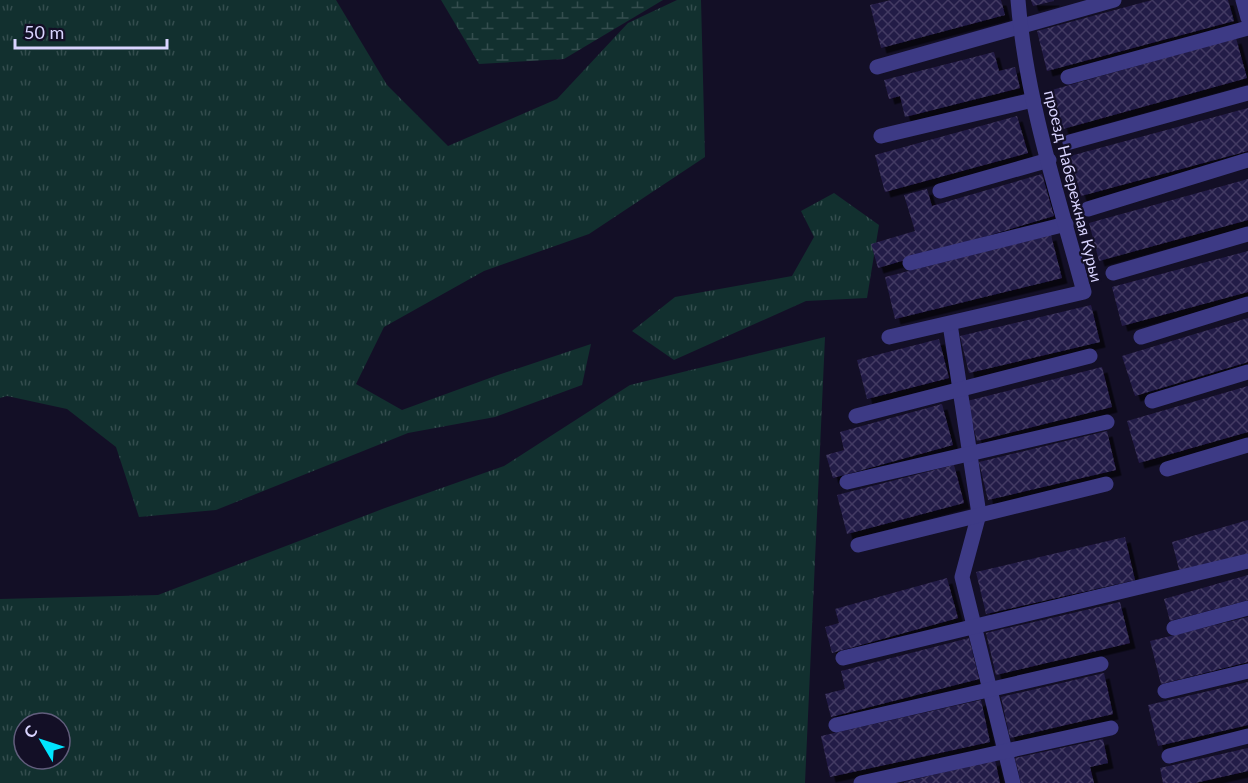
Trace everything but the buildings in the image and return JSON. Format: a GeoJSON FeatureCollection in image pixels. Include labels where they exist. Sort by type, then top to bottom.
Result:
{"type":"FeatureCollection","features":[{"type":"Feature","properties":{"kind":"lane","name":"проезд Набережная Курьи"},"geometry":{"type":"LineString","coordinates":[[890,337],[1084,292],[1033,99],[1020,26],[1018,0]]}},
{"type":"Feature","properties":{"kind":"lane"},"geometry":{"type":"LineString","coordinates":[[877,67],[1114,0]]}},
{"type":"Feature","properties":{"kind":"lane"},"geometry":{"type":"LineString","coordinates":[[1243,0],[1248,18]]}},
{"type":"Feature","properties":{"kind":"lane"},"geometry":{"type":"LineString","coordinates":[[1068,77],[1248,28]]}},
{"type":"Feature","properties":{"kind":"lane"},"geometry":{"type":"LineString","coordinates":[[1070,142],[1248,93]]}},
{"type":"Feature","properties":{"kind":"lane"},"geometry":{"type":"LineString","coordinates":[[881,136],[1033,99]]}},
{"type":"Feature","properties":{"kind":"lane"},"geometry":{"type":"LineString","coordinates":[[940,191],[1048,160]]}},
{"type":"Feature","properties":{"kind":"lane"},"geometry":{"type":"LineString","coordinates":[[1088,209],[1248,160]]}},
{"type":"Feature","properties":{"kind":"lane"},"geometry":{"type":"LineString","coordinates":[[910,263],[1066,224]]}},
{"type":"Feature","properties":{"kind":"lane"},"geometry":{"type":"LineString","coordinates":[[1113,273],[1248,234]]}},
{"type":"Feature","properties":{"kind":"lane"},"geometry":{"type":"LineString","coordinates":[[1141,337],[1248,304]]}},
{"type":"Feature","properties":{"kind":"lane"},"geometry":{"type":"LineString","coordinates":[[950,324],[979,514],[962,578],[1013,783]]}},
{"type":"Feature","properties":{"kind":"lane"},"geometry":{"type":"LineString","coordinates":[[856,416],[1090,356]]}},
{"type":"Feature","properties":{"kind":"lane"},"geometry":{"type":"LineString","coordinates":[[1152,401],[1248,372]]}},
{"type":"Feature","properties":{"kind":"lane"},"geometry":{"type":"LineString","coordinates":[[846,482],[1107,422]]}},
{"type":"Feature","properties":{"kind":"lane"},"geometry":{"type":"LineString","coordinates":[[1167,469],[1248,446]]}},
{"type":"Feature","properties":{"kind":"lane"},"geometry":{"type":"LineString","coordinates":[[858,545],[1107,484]]}},
{"type":"Feature","properties":{"kind":"lane"},"geometry":{"type":"LineString","coordinates":[[843,658],[1248,561]]}},
{"type":"Feature","properties":{"kind":"lane"},"geometry":{"type":"LineString","coordinates":[[1174,628],[1248,608]]}},
{"type":"Feature","properties":{"kind":"lane"},"geometry":{"type":"LineString","coordinates":[[836,725],[1101,664]]}},
{"type":"Feature","properties":{"kind":"lane"},"geometry":{"type":"LineString","coordinates":[[1165,691],[1248,671]]}},
{"type":"Feature","properties":{"kind":"lane"},"geometry":{"type":"LineString","coordinates":[[861,783],[1111,728]]}},
{"type":"Feature","properties":{"kind":"lane"},"geometry":{"type":"LineString","coordinates":[[1170,756],[1248,736]]}},
{"type":"Feature","properties":{"kind":"green space"},"geometry":{"type":"Polygon","coordinates":[[[0,0],[336,0],[387,85],[448,146],[557,99],[628,23],[677,0],[701,0],[705,157],[589,234],[484,271],[384,327],[356,384],[402,410],[591,344],[582,385],[495,417],[408,433],[216,510],[139,517],[116,447],[67,409],[7,396],[0,398],[0,0]]]}},
{"type":"Feature","properties":{"kind":"green space"},"geometry":{"type":"Polygon","coordinates":[[[441,0],[663,0],[564,59],[479,64],[441,0]]]}},
{"type":"Feature","properties":{"kind":"green space"},"geometry":{"type":"Polygon","coordinates":[[[834,193],[879,225],[867,298],[806,301],[674,360],[632,331],[675,297],[792,276],[814,237],[801,211],[834,193]]]}},
{"type":"Feature","properties":{"kind":"green space"},"geometry":{"type":"Polygon","coordinates":[[[825,337],[805,783],[0,783],[0,599],[158,595],[385,508],[504,466],[630,385],[825,337]]]}}]}
